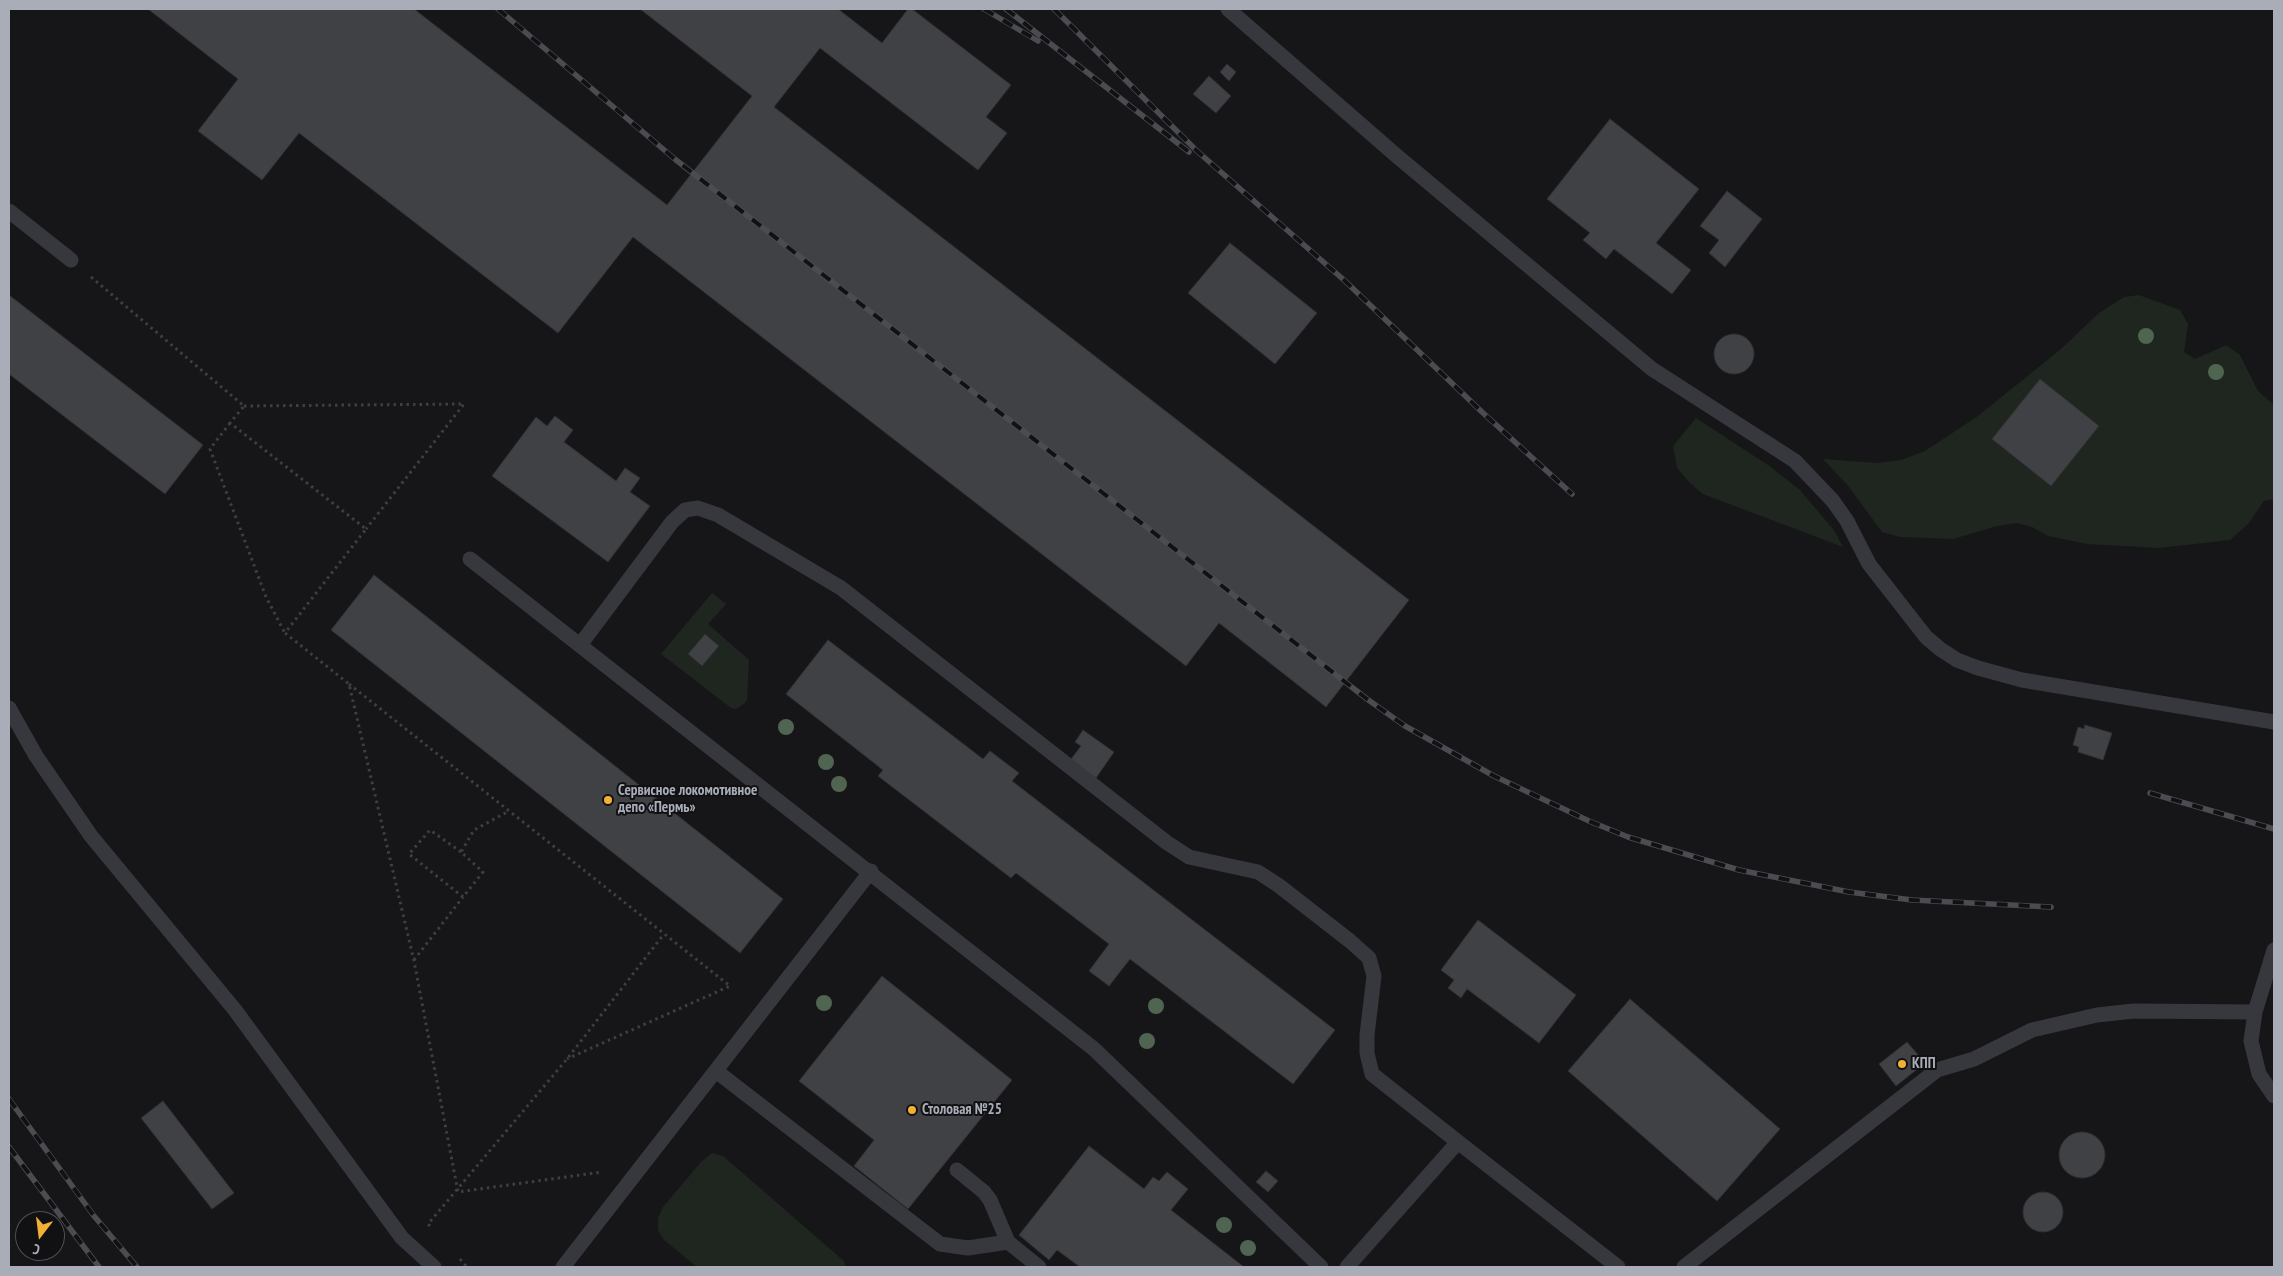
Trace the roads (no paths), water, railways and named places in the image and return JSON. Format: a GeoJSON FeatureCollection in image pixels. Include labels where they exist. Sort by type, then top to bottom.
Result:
{"type":"FeatureCollection","features":[{"type":"Feature","properties":{"kind":"lane"},"geometry":{"type":"LineString","coordinates":[[1228,9],[1398,157],[1652,369],[1794,460],[1833,501],[1847,521],[1869,564],[1926,637],[1940,649],[1957,660],[1978,668],[2022,680],[2274,722]]}},
{"type":"Feature","properties":{"kind":"lane"},"geometry":{"type":"LineString","coordinates":[[9,211],[71,260]]}},
{"type":"Feature","properties":{"kind":"lane"},"geometry":{"type":"LineString","coordinates":[[580,645],[672,522],[685,510],[698,508],[718,515],[841,588],[1166,842],[1188,857],[1258,872],[1278,885],[1350,941],[1369,958],[1374,976],[1367,1035],[1367,1053],[1372,1074],[1618,1267]]}},
{"type":"Feature","properties":{"kind":"lane"},"geometry":{"type":"LineString","coordinates":[[470,559],[1094,1049],[1321,1267]]}},
{"type":"Feature","properties":{"kind":"lane"},"geometry":{"type":"LineString","coordinates":[[9,708],[36,756],[92,836],[236,1010],[402,1238],[434,1267]]}},
{"type":"Feature","properties":{"kind":"lane"},"geometry":{"type":"LineString","coordinates":[[563,1267],[871,872]]}},
{"type":"Feature","properties":{"kind":"lane"},"geometry":{"type":"LineString","coordinates":[[2274,950],[2255,1012],[2251,1041],[2259,1074],[2274,1096]]}},
{"type":"Feature","properties":{"kind":"lane"},"geometry":{"type":"LineString","coordinates":[[1684,1267],[1937,1070],[1974,1059],[2032,1030],[2098,1015],[2134,1011],[2255,1012]]}},
{"type":"Feature","properties":{"kind":"lane"},"geometry":{"type":"LineString","coordinates":[[716,1071],[940,1244],[953,1248],[968,1248],[1008,1242]]}},
{"type":"Feature","properties":{"kind":"lane"},"geometry":{"type":"LineString","coordinates":[[1347,1267],[1458,1142]]}},
{"type":"Feature","properties":{"kind":"lane"},"geometry":{"type":"LineString","coordinates":[[957,1170],[984,1192],[990,1200],[1008,1242],[1039,1267]]}},
{"type":"Feature","properties":{"kind":"railway"},"geometry":{"type":"LineString","coordinates":[[498,9],[676,160],[1367,699],[1405,726],[1494,776],[1589,821],[1628,837],[1739,870],[1849,892],[1912,900],[2051,907]]}},
{"type":"Feature","properties":{"kind":"railway"},"geometry":{"type":"LineString","coordinates":[[984,9],[1038,41]]}},
{"type":"Feature","properties":{"kind":"railway"},"geometry":{"type":"LineString","coordinates":[[1006,9],[1189,152]]}},
{"type":"Feature","properties":{"kind":"railway"},"geometry":{"type":"LineString","coordinates":[[1054,9],[1197,151],[1345,281],[1482,412],[1572,494]]}},
{"type":"Feature","properties":{"kind":"railway"},"geometry":{"type":"LineString","coordinates":[[2150,793],[2274,829]]}},
{"type":"Feature","properties":{"kind":"railway"},"geometry":{"type":"LineString","coordinates":[[9,1099],[94,1216],[137,1267]]}},
{"type":"Feature","properties":{"kind":"railway"},"geometry":{"type":"LineString","coordinates":[[9,1147],[99,1267]]}},
{"type":"Feature","properties":{"kind":"place","name":"Сервисное локомотивное депо «Пермь»"},"geometry":{"type":"Point","coordinates":[608,800]}},
{"type":"Feature","properties":{"kind":"place","name":"КПП"},"geometry":{"type":"Point","coordinates":[1902,1064]}},
{"type":"Feature","properties":{"kind":"place","name":"Столовая №25"},"geometry":{"type":"Point","coordinates":[912,1110]}}]}
